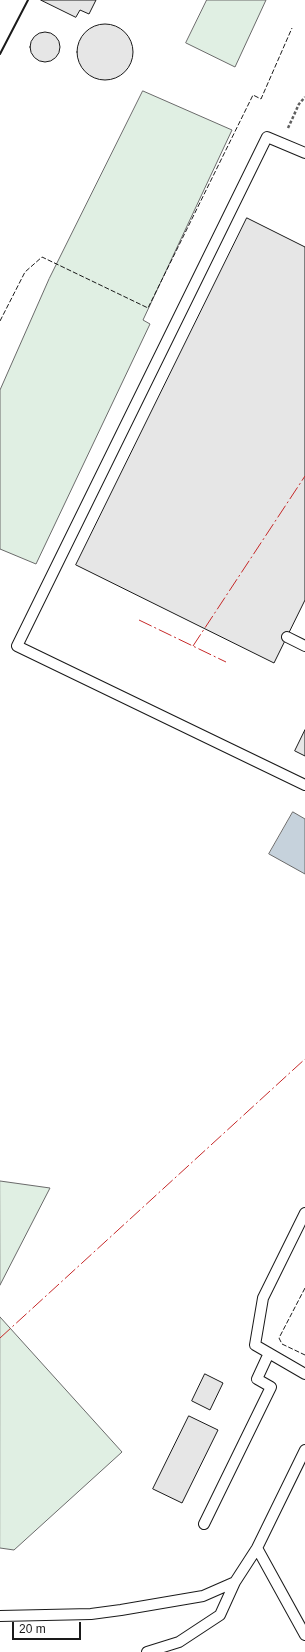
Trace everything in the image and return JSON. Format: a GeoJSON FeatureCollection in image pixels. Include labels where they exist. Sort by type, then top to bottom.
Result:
{"type":"FeatureCollection","features":[{"type":"Feature","properties":{"kind":"lane"},"geometry":{"type":"LineString","coordinates":[[305,153],[267,137],[17,646],[305,785]]}},
{"type":"Feature","properties":{"kind":"lane"},"geometry":{"type":"LineString","coordinates":[[287,637],[305,646]]}},
{"type":"Feature","properties":{"kind":"lane"},"geometry":{"type":"LineString","coordinates":[[305,1213],[263,1298],[255,1345],[305,1374]]}},
{"type":"Feature","properties":{"kind":"lane"},"geometry":{"type":"LineString","coordinates":[[204,1524],[271,1387],[256,1379],[269,1353]]}},
{"type":"Feature","properties":{"kind":"lane"},"geometry":{"type":"LineString","coordinates":[[147,1652],[179,1642],[220,1615],[235,1582],[256,1548],[305,1450]]}},
{"type":"Feature","properties":{"kind":"lane"},"geometry":{"type":"LineString","coordinates":[[256,1548],[305,1634]]}},
{"type":"Feature","properties":{"kind":"lane"},"geometry":{"type":"LineString","coordinates":[[0,1616],[91,1614],[121,1610],[202,1596],[235,1582]]}},
{"type":"Feature","properties":{"kind":"path"},"geometry":{"type":"LineString","coordinates":[[280,143],[299,104],[305,97]]}},
{"type":"Feature","properties":{"kind":"green space"},"geometry":{"type":"Polygon","coordinates":[[[207,0],[266,0],[235,67],[186,43],[207,0]]]}},
{"type":"Feature","properties":{"kind":"green space"},"geometry":{"type":"Polygon","coordinates":[[[143,91],[232,130],[143,320],[150,324],[36,564],[0,549],[0,390],[49,279],[143,91]]]}},
{"type":"Feature","properties":{"kind":"green space"},"geometry":{"type":"Polygon","coordinates":[[[0,1181],[50,1188],[0,1285],[0,1181]]]}},
{"type":"Feature","properties":{"kind":"green space"},"geometry":{"type":"Polygon","coordinates":[[[0,1317],[122,1452],[14,1550],[0,1548],[0,1317]]]}},
{"type":"Feature","properties":{"kind":"shaded area"},"geometry":{"type":"Polygon","coordinates":[[[293,812],[305,819],[305,874],[269,854],[293,812]]]}},
{"type":"Feature","properties":{"kind":"building"},"geometry":{"type":"Polygon","coordinates":[[[41,0],[96,0],[89,14],[80,10],[76,17],[41,0]]]}},
{"type":"Feature","properties":{"kind":"building"},"geometry":{"type":"Polygon","coordinates":[[[105,24],[120,29],[128,37],[133,52],[128,67],[120,75],[105,80],[90,75],[82,67],[77,52],[82,37],[90,29],[105,24]]]}},
{"type":"Feature","properties":{"kind":"building"},"geometry":{"type":"Polygon","coordinates":[[[45,32],[56,36],[60,47],[56,58],[45,62],[34,58],[30,47],[34,36],[45,32]]]}},
{"type":"Feature","properties":{"kind":"building"},"geometry":{"type":"Polygon","coordinates":[[[247,218],[305,247],[305,600],[274,663],[76,565],[247,218]]]}},
{"type":"Feature","properties":{"kind":"building"},"geometry":{"type":"Polygon","coordinates":[[[305,730],[305,756],[295,751],[305,730]]]}},
{"type":"Feature","properties":{"kind":"building"},"geometry":{"type":"Polygon","coordinates":[[[205,1374],[223,1383],[210,1410],[192,1401],[205,1374]]]}},
{"type":"Feature","properties":{"kind":"building"},"geometry":{"type":"Polygon","coordinates":[[[189,1416],[218,1430],[182,1503],[153,1489],[189,1416]]]}},
{"type":"Feature","properties":{"kind":"fence"},"geometry":{"type":"LineString","coordinates":[[0,321],[25,272],[42,257],[148,308],[253,95],[261,99],[292,28]]}},
{"type":"Feature","properties":{"kind":"fence"},"geometry":{"type":"LineString","coordinates":[[305,1288],[279,1338],[282,1344],[305,1355]]}},
{"type":"Feature","properties":{"kind":"wall"},"geometry":{"type":"LineString","coordinates":[[0,54],[28,0]]}},
{"type":"Feature","properties":{"kind":"power"},"geometry":{"type":"LineString","coordinates":[[193,646],[305,476]]}},
{"type":"Feature","properties":{"kind":"power"},"geometry":{"type":"LineString","coordinates":[[139,620],[226,662]]}},
{"type":"Feature","properties":{"kind":"power"},"geometry":{"type":"LineString","coordinates":[[0,1338],[305,1059]]}}]}
